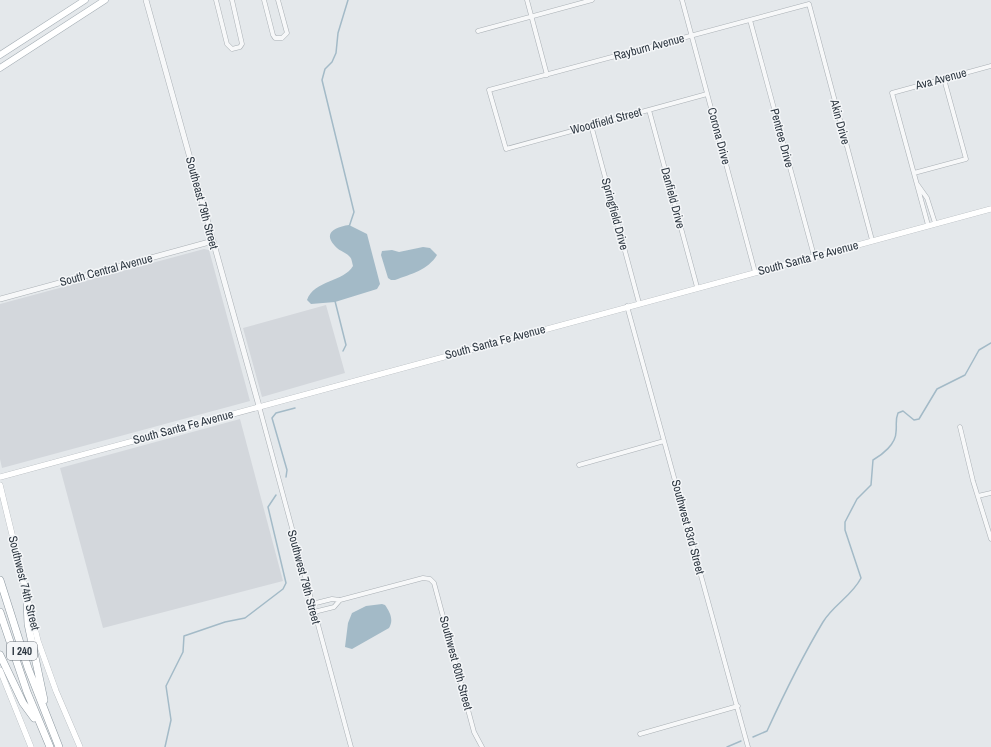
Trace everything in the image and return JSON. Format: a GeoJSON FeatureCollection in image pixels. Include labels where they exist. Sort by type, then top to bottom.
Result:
{"type":"FeatureCollection","features":[{"type":"Feature","properties":{"kind":"highway","name":"I 240"},"geometry":{"type":"LineString","coordinates":[[0,580],[19,642],[47,720],[59,747]]}},
{"type":"Feature","properties":{"kind":"highway"},"geometry":{"type":"LineString","coordinates":[[28,600],[28,624],[47,720]]}},
{"type":"Feature","properties":{"kind":"highway","name":"I 240"},"geometry":{"type":"LineString","coordinates":[[0,612],[18,668],[50,747]]}},
{"type":"Feature","properties":{"kind":"highway"},"geometry":{"type":"LineString","coordinates":[[0,655],[23,703],[41,726]]}},
{"type":"Feature","properties":{"kind":"main road"},"geometry":{"type":"LineString","coordinates":[[0,55],[85,0]]}},
{"type":"Feature","properties":{"kind":"main road"},"geometry":{"type":"LineString","coordinates":[[0,67],[105,0]]}},
{"type":"Feature","properties":{"kind":"main road","name":"South Santa Fe Avenue"},"geometry":{"type":"LineString","coordinates":[[0,477],[697,287],[991,209]]}},
{"type":"Feature","properties":{"kind":"main road","name":"Southwest 74th Street"},"geometry":{"type":"LineString","coordinates":[[0,485],[2,499],[42,651],[80,747]]}},
{"type":"Feature","properties":{"kind":"main road"},"geometry":{"type":"LineString","coordinates":[[0,670],[31,747]]}},
{"type":"Feature","properties":{"kind":"street","name":"Southeast 79th Street"},"geometry":{"type":"LineString","coordinates":[[146,0],[259,406]]}},
{"type":"Feature","properties":{"kind":"street"},"geometry":{"type":"LineString","coordinates":[[216,0],[227,44],[232,49],[240,47],[242,44],[232,0]]}},
{"type":"Feature","properties":{"kind":"street"},"geometry":{"type":"LineString","coordinates":[[264,0],[273,35],[275,38],[282,38],[286,35],[287,29],[278,0]]}},
{"type":"Feature","properties":{"kind":"street"},"geometry":{"type":"LineString","coordinates":[[527,0],[547,75]]}},
{"type":"Feature","properties":{"kind":"street"},"geometry":{"type":"LineString","coordinates":[[478,31],[592,0]]}},
{"type":"Feature","properties":{"kind":"street","name":"Corona Drive"},"geometry":{"type":"LineString","coordinates":[[682,0],[756,272]]}},
{"type":"Feature","properties":{"kind":"street","name":"Rayburn Avenue"},"geometry":{"type":"LineString","coordinates":[[506,149],[489,90],[809,4]]}},
{"type":"Feature","properties":{"kind":"street","name":"Akin Drive"},"geometry":{"type":"LineString","coordinates":[[809,4],[872,240]]}},
{"type":"Feature","properties":{"kind":"street","name":"Pentree Drive"},"geometry":{"type":"LineString","coordinates":[[750,20],[814,256]]}},
{"type":"Feature","properties":{"kind":"street","name":"Ava Avenue"},"geometry":{"type":"LineString","coordinates":[[914,173],[892,93],[991,66]]}},
{"type":"Feature","properties":{"kind":"street"},"geometry":{"type":"LineString","coordinates":[[928,225],[914,173],[966,159],[944,79]]}},
{"type":"Feature","properties":{"kind":"street","name":"Woodfield Street"},"geometry":{"type":"LineString","coordinates":[[506,149],[707,94]]}},
{"type":"Feature","properties":{"kind":"street","name":"Danfield Drive"},"geometry":{"type":"LineString","coordinates":[[649,110],[697,287]]}},
{"type":"Feature","properties":{"kind":"street","name":"Springfield Drive"},"geometry":{"type":"LineString","coordinates":[[591,125],[639,303]]}},
{"type":"Feature","properties":{"kind":"street"},"geometry":{"type":"LineString","coordinates":[[916,182],[927,198],[935,223]]}},
{"type":"Feature","properties":{"kind":"street","name":"South Central Avenue"},"geometry":{"type":"LineString","coordinates":[[0,299],[213,241]]}},
{"type":"Feature","properties":{"kind":"street","name":"Southwest 83rd Street"},"geometry":{"type":"LineString","coordinates":[[627,306],[738,706],[748,747]]}},
{"type":"Feature","properties":{"kind":"street","name":"Southwest 79th Street"},"geometry":{"type":"LineString","coordinates":[[259,406],[351,747]]}},
{"type":"Feature","properties":{"kind":"street"},"geometry":{"type":"LineString","coordinates":[[960,427],[973,481],[991,539]]}},
{"type":"Feature","properties":{"kind":"street"},"geometry":{"type":"LineString","coordinates":[[579,465],[664,441]]}},
{"type":"Feature","properties":{"kind":"street"},"geometry":{"type":"LineString","coordinates":[[978,496],[991,493]]}},
{"type":"Feature","properties":{"kind":"street","name":"Southwest 80th Street"},"geometry":{"type":"LineString","coordinates":[[340,600],[423,578],[430,579],[434,583],[474,732],[482,747]]}},
{"type":"Feature","properties":{"kind":"street"},"geometry":{"type":"LineString","coordinates":[[312,604],[332,599],[340,600]]}},
{"type":"Feature","properties":{"kind":"street"},"geometry":{"type":"LineString","coordinates":[[314,612],[334,607],[340,600]]}},
{"type":"Feature","properties":{"kind":"street"},"geometry":{"type":"LineString","coordinates":[[640,734],[738,706]]}},
{"type":"Feature","properties":{"kind":"shaded area"},"geometry":{"type":"Polygon","coordinates":[[[204,249],[209,250],[250,401],[2,468],[0,459],[0,304],[204,249]]]}},
{"type":"Feature","properties":{"kind":"shaded area"},"geometry":{"type":"Polygon","coordinates":[[[326,305],[345,373],[262,397],[243,328],[326,305]]]}},
{"type":"Feature","properties":{"kind":"shaded area"},"geometry":{"type":"Polygon","coordinates":[[[240,419],[283,581],[103,628],[60,468],[240,419]]]}},
{"type":"Feature","properties":{"kind":"water"},"geometry":{"type":"Polygon","coordinates":[[[349,225],[367,234],[380,284],[377,289],[335,302],[311,304],[307,300],[316,288],[343,275],[353,266],[350,257],[337,248],[332,243],[330,238],[330,235],[335,229],[349,225]]]}},
{"type":"Feature","properties":{"kind":"water"},"geometry":{"type":"Polygon","coordinates":[[[423,247],[430,248],[437,255],[429,264],[419,271],[395,280],[388,278],[381,255],[382,251],[392,250],[399,252],[423,247]]]}},
{"type":"Feature","properties":{"kind":"water"},"geometry":{"type":"Polygon","coordinates":[[[385,605],[391,616],[389,628],[352,649],[345,647],[348,623],[352,613],[366,606],[385,605]]]}},
{"type":"Feature","properties":{"kind":"waterway"},"geometry":{"type":"LineString","coordinates":[[348,0],[338,33],[336,53],[332,62],[325,69],[322,80],[354,212],[349,227]]}},
{"type":"Feature","properties":{"kind":"waterway"},"geometry":{"type":"LineString","coordinates":[[335,301],[346,345],[343,351]]}},
{"type":"Feature","properties":{"kind":"waterway"},"geometry":{"type":"LineString","coordinates":[[753,737],[767,731],[823,622],[832,610],[853,590],[861,578],[845,530],[845,522],[857,499],[871,485],[873,460],[884,452],[894,441],[898,413],[903,411],[914,420],[919,419],[937,389],[965,375],[979,350],[991,343]]}},
{"type":"Feature","properties":{"kind":"waterway"},"geometry":{"type":"LineString","coordinates":[[286,477],[287,470],[272,418],[276,413],[295,408]]}},
{"type":"Feature","properties":{"kind":"waterway"},"geometry":{"type":"LineString","coordinates":[[165,747],[171,720],[166,686],[183,652],[184,636],[225,622],[245,618],[283,589],[286,583],[268,507],[276,495]]}},
{"type":"Feature","properties":{"kind":"waterway"},"geometry":{"type":"LineString","coordinates":[[727,747],[741,741]]}}]}
